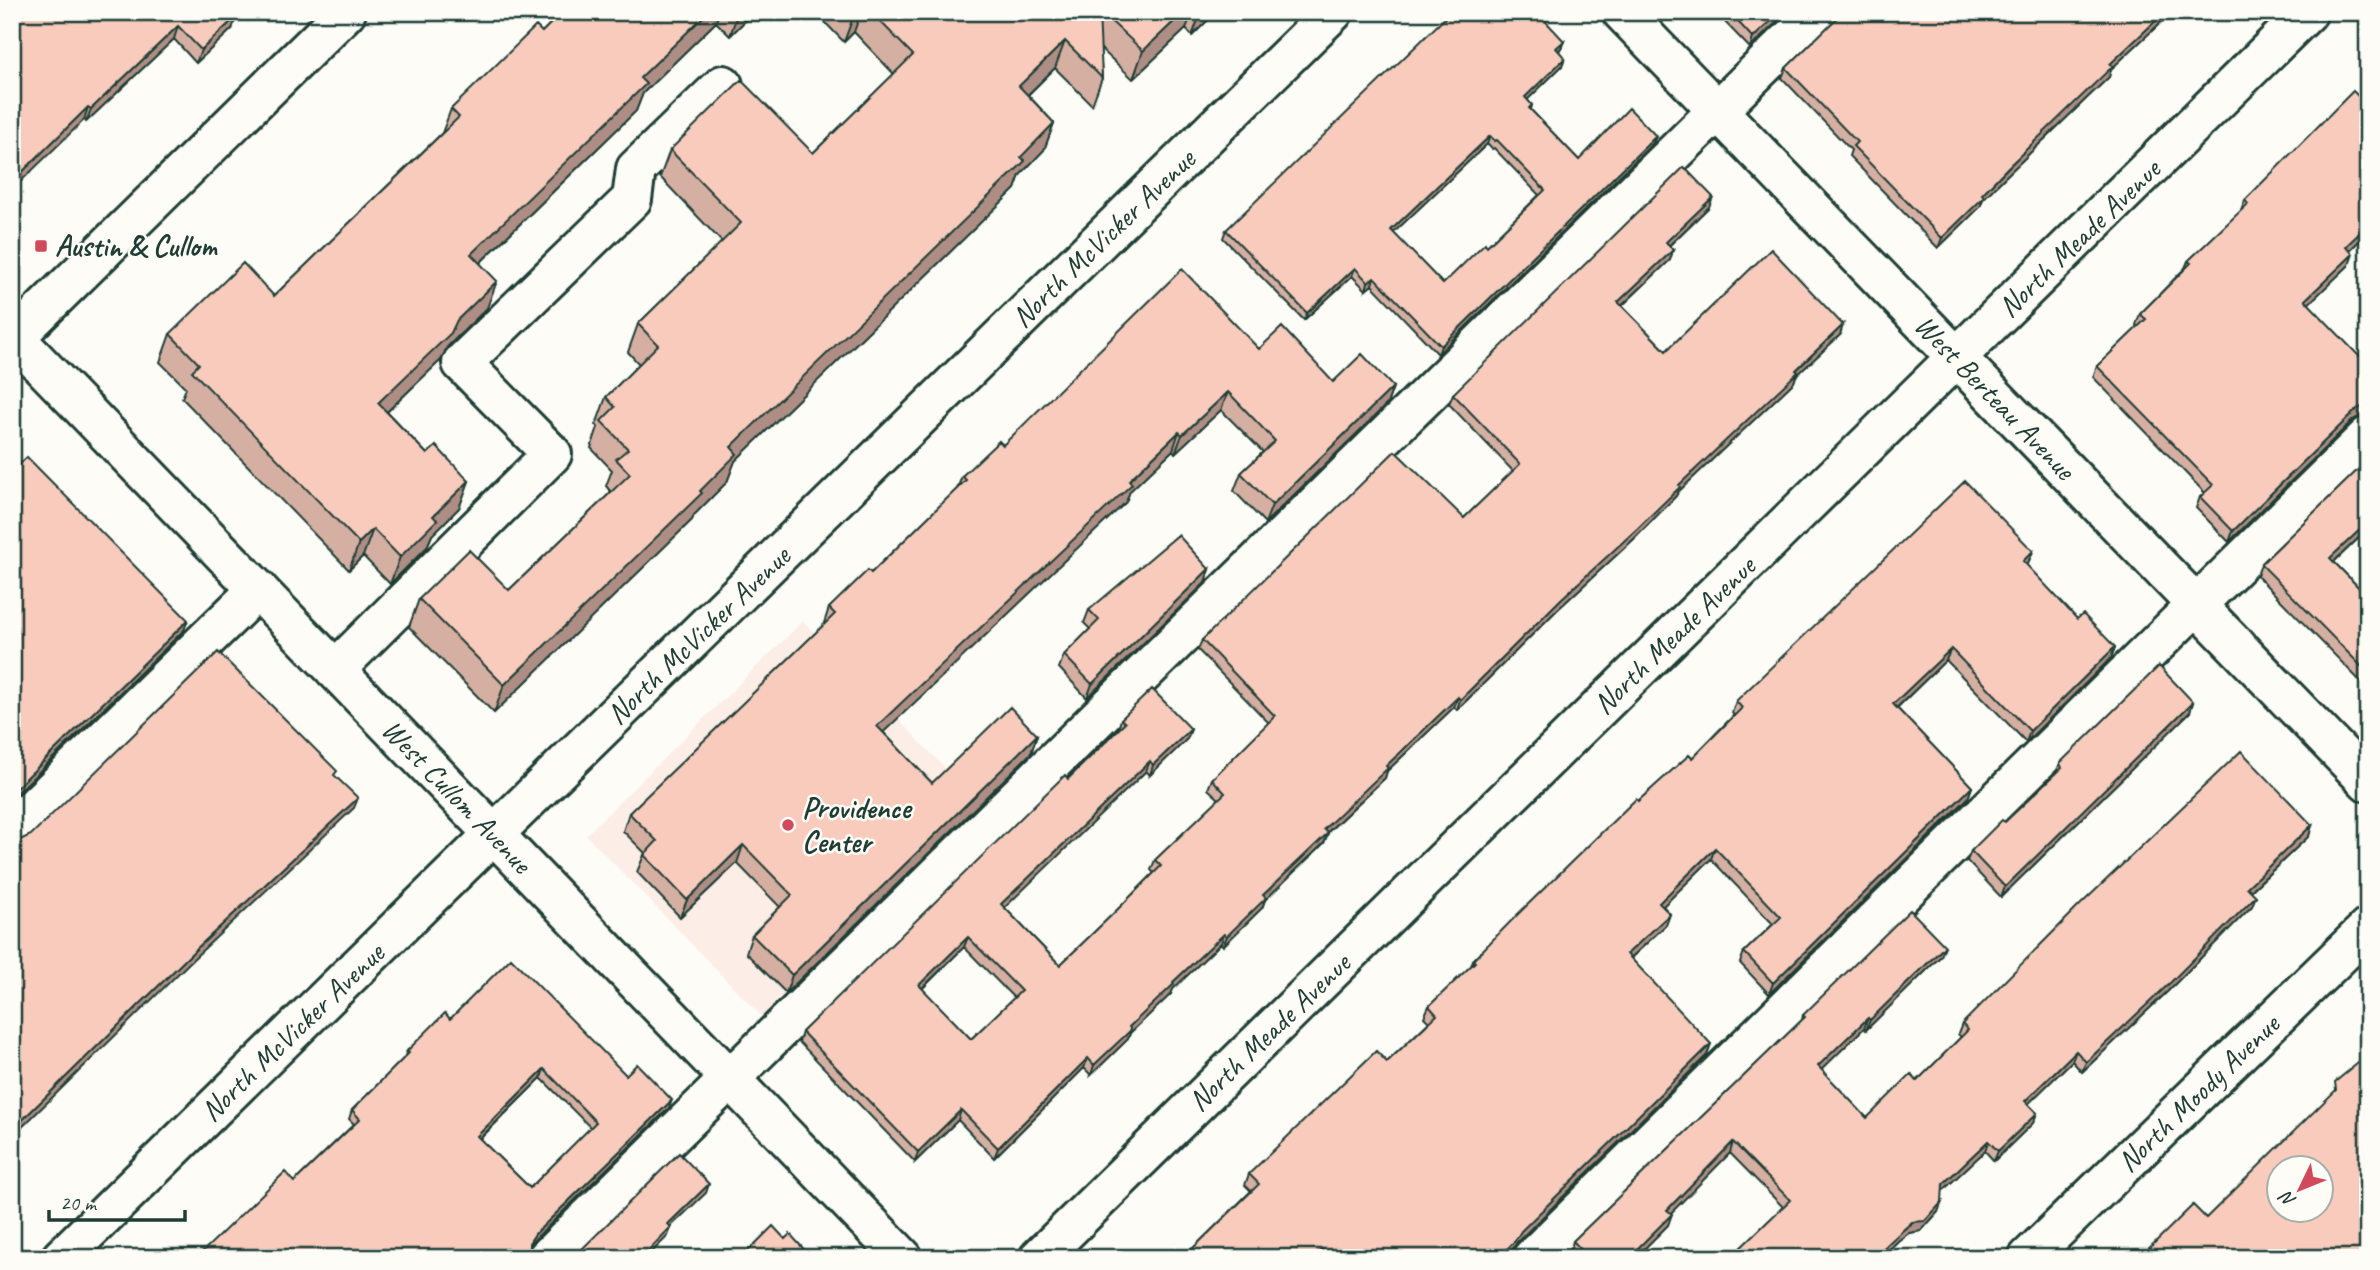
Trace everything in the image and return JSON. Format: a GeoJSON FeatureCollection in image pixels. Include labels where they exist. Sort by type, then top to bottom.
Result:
{"type":"FeatureCollection","features":[{"type":"Feature","properties":{"kind":"street"},"geometry":{"type":"LineString","coordinates":[[13,337],[346,12]]}},
{"type":"Feature","properties":{"kind":"street","name":"North McVicker Avenue"},"geometry":{"type":"LineString","coordinates":[[61,1258],[1333,12]]}},
{"type":"Feature","properties":{"kind":"street","name":"West Berteau Avenue"},"geometry":{"type":"LineString","coordinates":[[1622,12],[2368,782]]}},
{"type":"Feature","properties":{"kind":"street"},"geometry":{"type":"LineString","coordinates":[[547,1258],[1818,12]]}},
{"type":"Feature","properties":{"kind":"street","name":"North Meade Avenue"},"geometry":{"type":"LineString","coordinates":[[1039,1258],[2308,12]]}},
{"type":"Feature","properties":{"kind":"street"},"geometry":{"type":"LineString","coordinates":[[335,670],[552,454],[462,363],[632,199],[636,169],[723,85]]}},
{"type":"Feature","properties":{"kind":"street","name":"West Cullom Avenue"},"geometry":{"type":"LineString","coordinates":[[13,337],[903,1258]]}},
{"type":"Feature","properties":{"kind":"street"},"geometry":{"type":"LineString","coordinates":[[1532,1258],[2368,436]]}},
{"type":"Feature","properties":{"kind":"street"},"geometry":{"type":"LineString","coordinates":[[12,829],[258,589]]}},
{"type":"Feature","properties":{"kind":"street","name":"North Moody Avenue"},"geometry":{"type":"LineString","coordinates":[[2028,1258],[2368,928]]}},
{"type":"Feature","properties":{"kind":"shaded area","name":"Providence Center"},"geometry":{"type":"Polygon","coordinates":[[[803,621],[991,815],[773,1028],[586,835],[803,621]]]}},
{"type":"Feature","properties":{"kind":"building"},"geometry":{"type":"Polygon","coordinates":[[[12,12],[233,12],[237,16],[201,50],[178,26],[91,109],[88,107],[12,182],[12,12]]]}},
{"type":"Feature","properties":{"kind":"building"},"geometry":{"type":"Polygon","coordinates":[[[562,12],[708,12],[640,78],[646,84],[471,254],[497,281],[457,320],[451,333],[378,403],[427,454],[436,446],[469,481],[433,516],[437,520],[400,557],[373,529],[359,543],[192,371],[199,364],[170,334],[243,263],[274,296],[459,117],[451,109],[536,26],[542,32],[562,12]]]}},
{"type":"Feature","properties":{"kind":"building"},"geometry":{"type":"Polygon","coordinates":[[[871,12],[927,12],[922,18],[970,12],[1099,12],[1102,78],[1065,41],[1019,86],[1054,123],[1021,157],[1025,161],[731,447],[737,454],[700,491],[702,493],[504,685],[419,599],[469,550],[509,590],[630,474],[616,459],[628,449],[601,421],[615,407],[606,397],[658,345],[638,324],[741,223],[670,150],[741,80],[813,153],[913,55],[871,12]]]}},
{"type":"Feature","properties":{"kind":"building"},"geometry":{"type":"Polygon","coordinates":[[[1101,12],[1184,12],[1143,51],[1101,12]]]}},
{"type":"Feature","properties":{"kind":"building"},"geometry":{"type":"Polygon","coordinates":[[[1451,12],[1537,12],[1564,41],[1556,48],[1565,58],[1525,97],[1532,105],[1529,108],[1579,160],[1629,108],[1656,136],[1441,346],[1374,277],[1368,282],[1355,268],[1307,313],[1226,230],[1451,12]],[[1490,136],[1391,230],[1443,284],[1545,190],[1497,140],[1490,136]]]}},
{"type":"Feature","properties":{"kind":"building"},"geometry":{"type":"Polygon","coordinates":[[[1729,12],[1780,12],[1753,38],[1729,12]]]}},
{"type":"Feature","properties":{"kind":"building"},"geometry":{"type":"Polygon","coordinates":[[[1840,12],[2165,12],[2007,168],[1982,194],[1984,197],[1942,238],[1853,146],[1857,142],[1786,68],[1840,12]]]}},
{"type":"Feature","properties":{"kind":"building"},"geometry":{"type":"Polygon","coordinates":[[[2353,91],[2362,100],[2368,95],[2368,225],[2346,246],[2353,254],[2305,300],[2359,356],[2368,347],[2368,404],[2357,409],[2233,531],[2200,497],[2213,485],[2097,366],[2146,319],[2140,314],[2191,263],[2188,261],[2248,204],[2245,200],[2353,91]]]}},
{"type":"Feature","properties":{"kind":"building"},"geometry":{"type":"Polygon","coordinates":[[[1684,167],[1713,197],[1666,242],[1673,250],[1618,302],[1666,351],[1771,249],[1843,325],[1796,370],[1798,372],[1560,600],[1460,700],[1458,697],[1386,766],[1388,768],[1324,829],[1328,833],[1263,895],[1266,898],[1173,982],[1174,984],[1129,1027],[1131,1030],[1094,1065],[1088,1058],[998,1148],[961,1110],[918,1152],[802,1032],[1065,775],[1068,779],[1125,723],[1121,719],[1152,689],[1191,729],[1153,765],[1150,761],[1001,904],[1060,965],[1117,910],[1161,866],[1155,860],[1225,793],[1212,779],[1275,716],[1202,640],[1395,451],[1464,518],[1520,464],[1453,394],[1684,167]],[[968,937],[919,985],[971,1039],[1021,991],[968,937]]]}},
{"type":"Feature","properties":{"kind":"building"},"geometry":{"type":"Polygon","coordinates":[[[1182,269],[1259,349],[1282,327],[1333,382],[1362,354],[1393,387],[1272,505],[1241,473],[1275,441],[1228,392],[1182,435],[1179,432],[1129,480],[1132,484],[877,726],[932,783],[1010,707],[1037,735],[792,975],[752,935],[792,895],[743,845],[687,900],[644,855],[657,841],[629,813],[835,614],[829,608],[868,570],[871,573],[966,480],[962,476],[999,441],[1003,445],[1182,269]]]}},
{"type":"Feature","properties":{"kind":"building"},"geometry":{"type":"Polygon","coordinates":[[[27,457],[188,620],[12,792],[12,472],[27,457]]]}},
{"type":"Feature","properties":{"kind":"building"},"geometry":{"type":"Polygon","coordinates":[[[2368,460],[2368,522],[2330,558],[2368,597],[2368,673],[2261,564],[2368,460]]]}},
{"type":"Feature","properties":{"kind":"building"},"geometry":{"type":"Polygon","coordinates":[[[1965,481],[2033,551],[2023,561],[2077,619],[2083,614],[2115,647],[2030,731],[1951,649],[1893,704],[1972,787],[1773,983],[1744,952],[1781,917],[1715,848],[1659,903],[1670,914],[1627,954],[1711,1044],[1521,1231],[1498,1258],[1330,1258],[1322,1249],[1313,1258],[1183,1258],[1259,1184],[1249,1174],[1376,1051],[1387,1062],[1437,1015],[1429,1006],[1475,962],[1473,960],[1516,916],[1636,799],[1638,801],[1689,755],[1692,758],[1742,708],[1736,701],[1965,481]]]}},
{"type":"Feature","properties":{"kind":"building"},"geometry":{"type":"Polygon","coordinates":[[[1178,535],[1209,569],[1092,684],[1064,655],[1099,620],[1089,610],[1178,535]]]}},
{"type":"Feature","properties":{"kind":"building"},"geometry":{"type":"Polygon","coordinates":[[[218,652],[337,771],[334,775],[358,798],[194,951],[12,1130],[12,840],[31,835],[218,652]]]}},
{"type":"Feature","properties":{"kind":"building"},"geometry":{"type":"Polygon","coordinates":[[[2159,666],[2193,702],[2005,887],[1971,851],[2062,768],[2060,763],[2159,666]]]}},
{"type":"Feature","properties":{"kind":"building"},"geometry":{"type":"Polygon","coordinates":[[[2241,751],[2312,825],[2247,887],[2256,896],[2171,982],[2086,1062],[2076,1051],[2025,1101],[2037,1113],[1998,1151],[1988,1141],[1943,1184],[1942,1202],[1925,1221],[1912,1222],[1873,1258],[1730,1258],[1790,1200],[1733,1142],[1667,1210],[1672,1214],[1638,1248],[1648,1258],[1589,1258],[1573,1241],[1805,1017],[1803,1015],[1910,910],[1945,946],[1870,1020],[1868,1018],[1818,1066],[1867,1118],[1911,1074],[1917,1081],[1968,1030],[1962,1024],[2080,905],[2241,751]]]}},
{"type":"Feature","properties":{"kind":"building"},"geometry":{"type":"Polygon","coordinates":[[[511,958],[626,1075],[637,1064],[672,1100],[535,1234],[529,1243],[531,1258],[196,1258],[285,1172],[294,1182],[360,1119],[352,1110],[409,1053],[407,1051],[445,1013],[450,1019],[511,958]],[[544,1069],[477,1136],[530,1188],[596,1122],[544,1069]]]}},
{"type":"Feature","properties":{"kind":"building"},"geometry":{"type":"Polygon","coordinates":[[[2363,1059],[2368,1060],[2368,1258],[2139,1258],[2193,1205],[2206,1218],[2264,1161],[2264,1224],[2334,1224],[2334,1154],[2271,1154],[2336,1090],[2335,1082],[2363,1059]]]}},
{"type":"Feature","properties":{"kind":"building"},"geometry":{"type":"Polygon","coordinates":[[[679,1153],[709,1184],[668,1224],[671,1227],[641,1258],[573,1258],[679,1153]]]}},
{"type":"Feature","properties":{"kind":"building"},"geometry":{"type":"Polygon","coordinates":[[[773,1226],[785,1239],[790,1234],[812,1258],[746,1258],[744,1255],[773,1226]]]}},
{"type":"Feature","properties":{"kind":"place","name":"Austin & Cullom"},"geometry":{"type":"Point","coordinates":[41,246]}},
{"type":"Feature","properties":{"kind":"place","name":"Providence Center"},"geometry":{"type":"Point","coordinates":[788,825]}}]}
